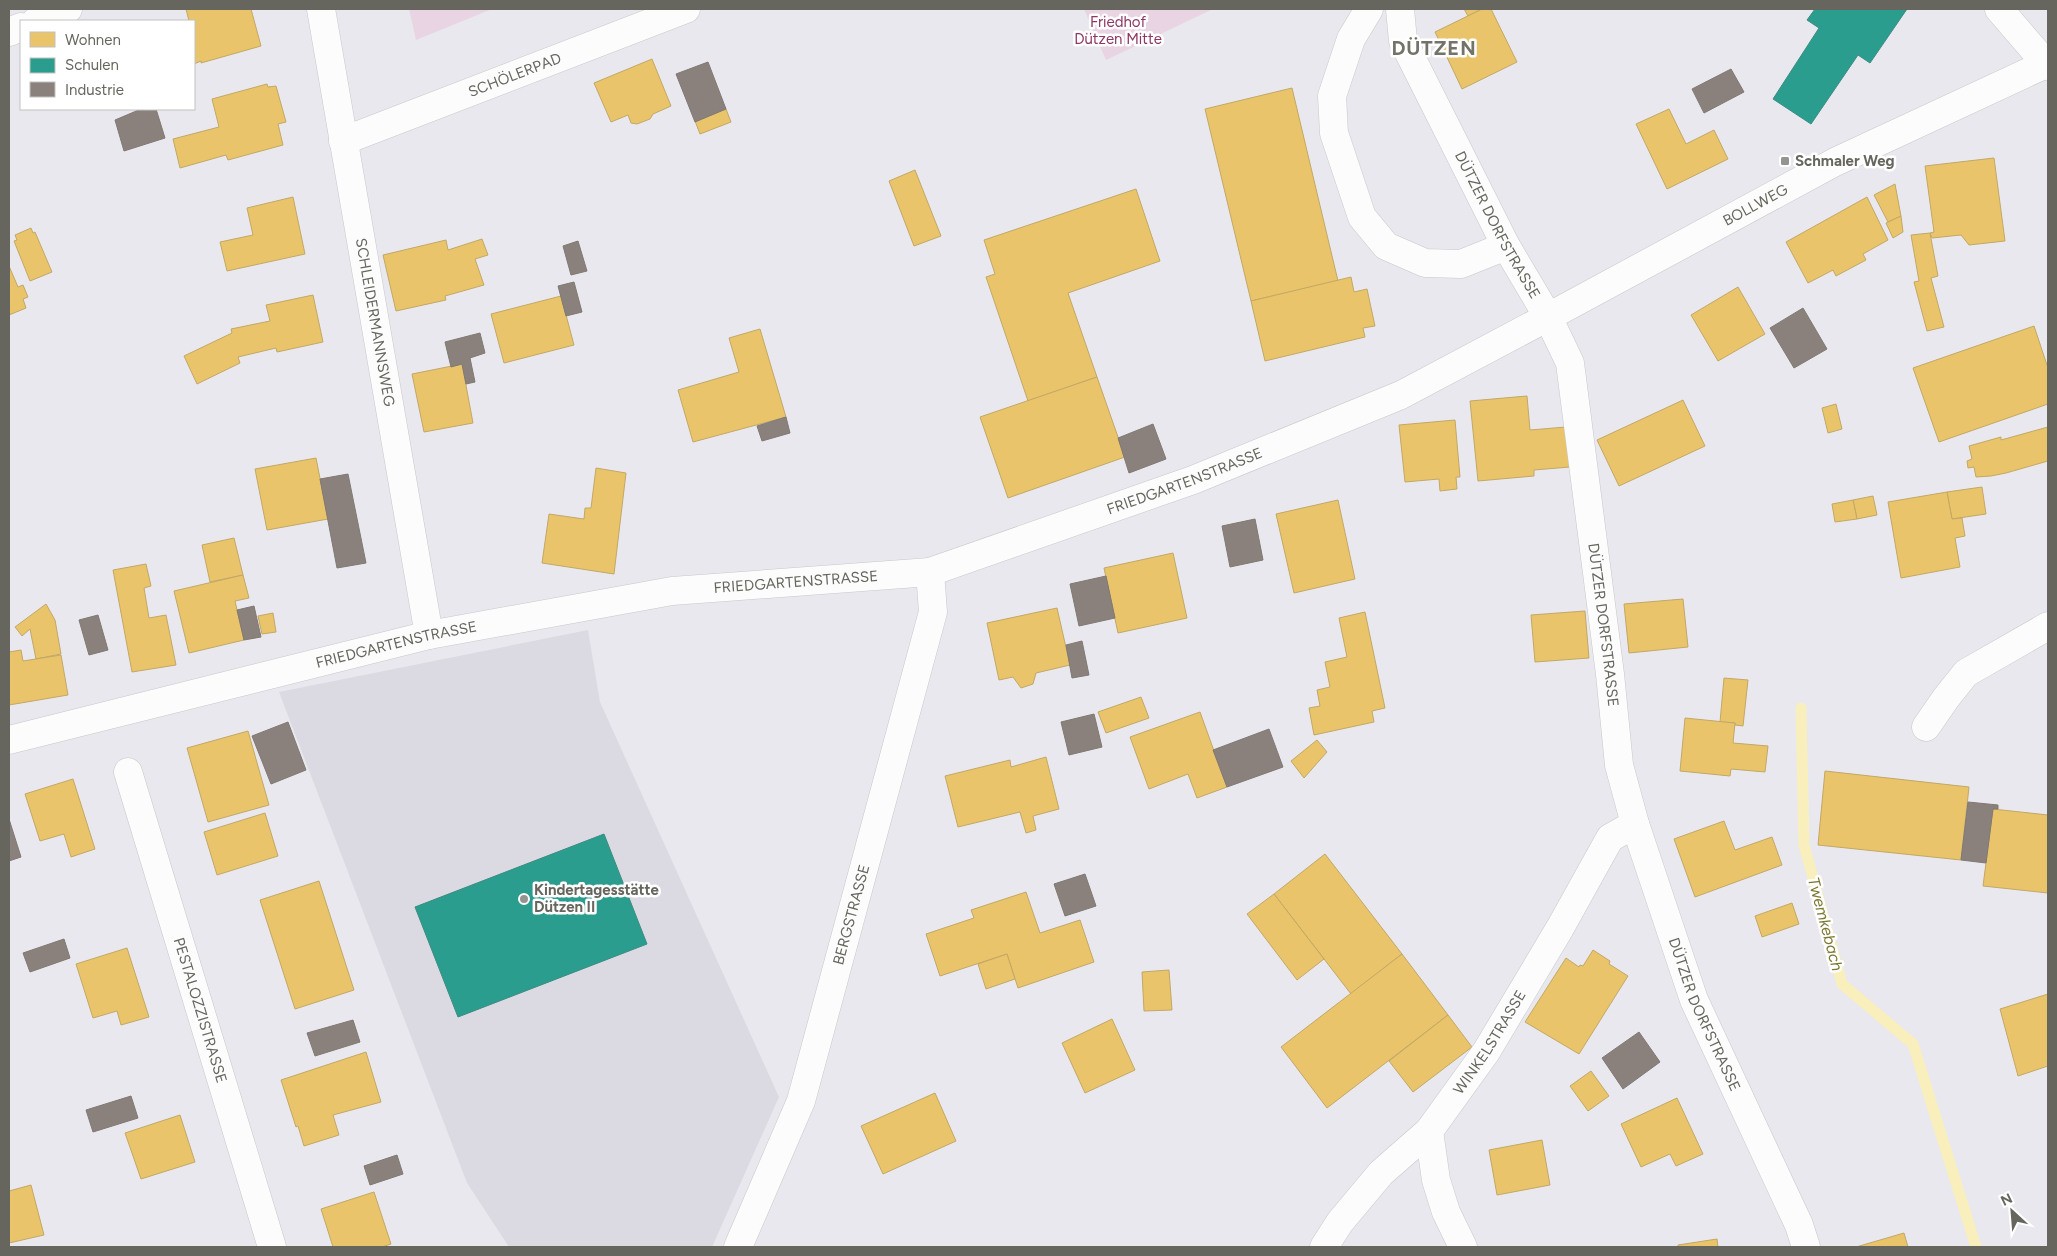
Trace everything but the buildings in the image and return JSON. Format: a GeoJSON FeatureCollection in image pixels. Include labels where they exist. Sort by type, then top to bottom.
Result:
{"type":"FeatureCollection","features":[{"type":"Feature","properties":{"kind":"street"},"geometry":{"type":"LineString","coordinates":[[39,20],[68,9]]}},
{"type":"Feature","properties":{"kind":"street","name":"SCHLEIDERMANNSWEG"},"geometry":{"type":"LineString","coordinates":[[321,9],[429,635]]}},
{"type":"Feature","properties":{"kind":"street","name":"SCHÖLERPAD"},"geometry":{"type":"LineString","coordinates":[[343,141],[686,9]]}},
{"type":"Feature","properties":{"kind":"street"},"geometry":{"type":"LineString","coordinates":[[1369,9],[1351,39],[1332,96],[1334,133],[1362,217],[1386,246],[1425,263],[1461,264],[1506,246]]}},
{"type":"Feature","properties":{"kind":"street","name":"DÜTZER DORFSTRASSE"},"geometry":{"type":"LineString","coordinates":[[1400,9],[1403,41],[1506,246],[1548,317],[1570,363],[1610,674],[1619,765],[1635,824],[1694,1000],[1799,1225],[1806,1247]]}},
{"type":"Feature","properties":{"kind":"street"},"geometry":{"type":"LineString","coordinates":[[1999,9],[2048,64]]}},
{"type":"Feature","properties":{"kind":"street","name":"BOLLWEG"},"geometry":{"type":"LineString","coordinates":[[1548,317],[1835,162],[2048,64]]}},
{"type":"Feature","properties":{"kind":"street","name":"FRIEDGARTENSTRASSE"},"geometry":{"type":"LineString","coordinates":[[9,740],[429,635],[672,591],[930,572],[1193,480],[1401,395],[1548,317]]}},
{"type":"Feature","properties":{"kind":"street","name":"BERGSTRASSE"},"geometry":{"type":"LineString","coordinates":[[738,1247],[801,1101],[933,612],[930,572]]}},
{"type":"Feature","properties":{"kind":"street"},"geometry":{"type":"LineString","coordinates":[[1926,727],[1966,673],[2048,626]]}},
{"type":"Feature","properties":{"kind":"street","name":"PESTALOZZISTRASSE"},"geometry":{"type":"LineString","coordinates":[[128,772],[272,1247]]}},
{"type":"Feature","properties":{"kind":"street","name":"WINKELSTRASSE"},"geometry":{"type":"LineString","coordinates":[[1324,1247],[1340,1222],[1381,1173],[1430,1132],[1486,1052],[1560,928],[1610,838],[1635,824]]}},
{"type":"Feature","properties":{"kind":"street"},"geometry":{"type":"LineString","coordinates":[[1430,1132],[1436,1180],[1446,1212],[1463,1247]]}},
{"type":"Feature","properties":{"kind":"shaded area","name":"Kindertagesstätte Dützen II"},"geometry":{"type":"Polygon","coordinates":[[[588,630],[600,702],[779,1097],[712,1247],[509,1247],[467,1183],[279,692],[588,630]]]}},
{"type":"Feature","properties":{"kind":"green space"},"geometry":{"type":"Polygon","coordinates":[[[409,9],[492,9],[416,40],[409,9]]]}},
{"type":"Feature","properties":{"kind":"green space","name":"Friedhof Dützen Mitte"},"geometry":{"type":"Polygon","coordinates":[[[1084,9],[1213,9],[1106,60],[1084,9]]]}},
{"type":"Feature","properties":{"kind":"waterway","name":"Twemkebach"},"geometry":{"type":"LineString","coordinates":[[1801,708],[1804,845],[1842,984],[1913,1044],[1976,1247]]}},
{"type":"Feature","properties":{"kind":"place","name":"Schmaler Weg"},"geometry":{"type":"Point","coordinates":[1785,161]}},
{"type":"Feature","properties":{"kind":"place","name":"Kindertagesstätte Dützen II"},"geometry":{"type":"Point","coordinates":[524,899]}},
{"type":"Feature","properties":{"kind":"district","name":"DÜTZEN"},"geometry":{"type":"Point","coordinates":[1434,48]}}]}
